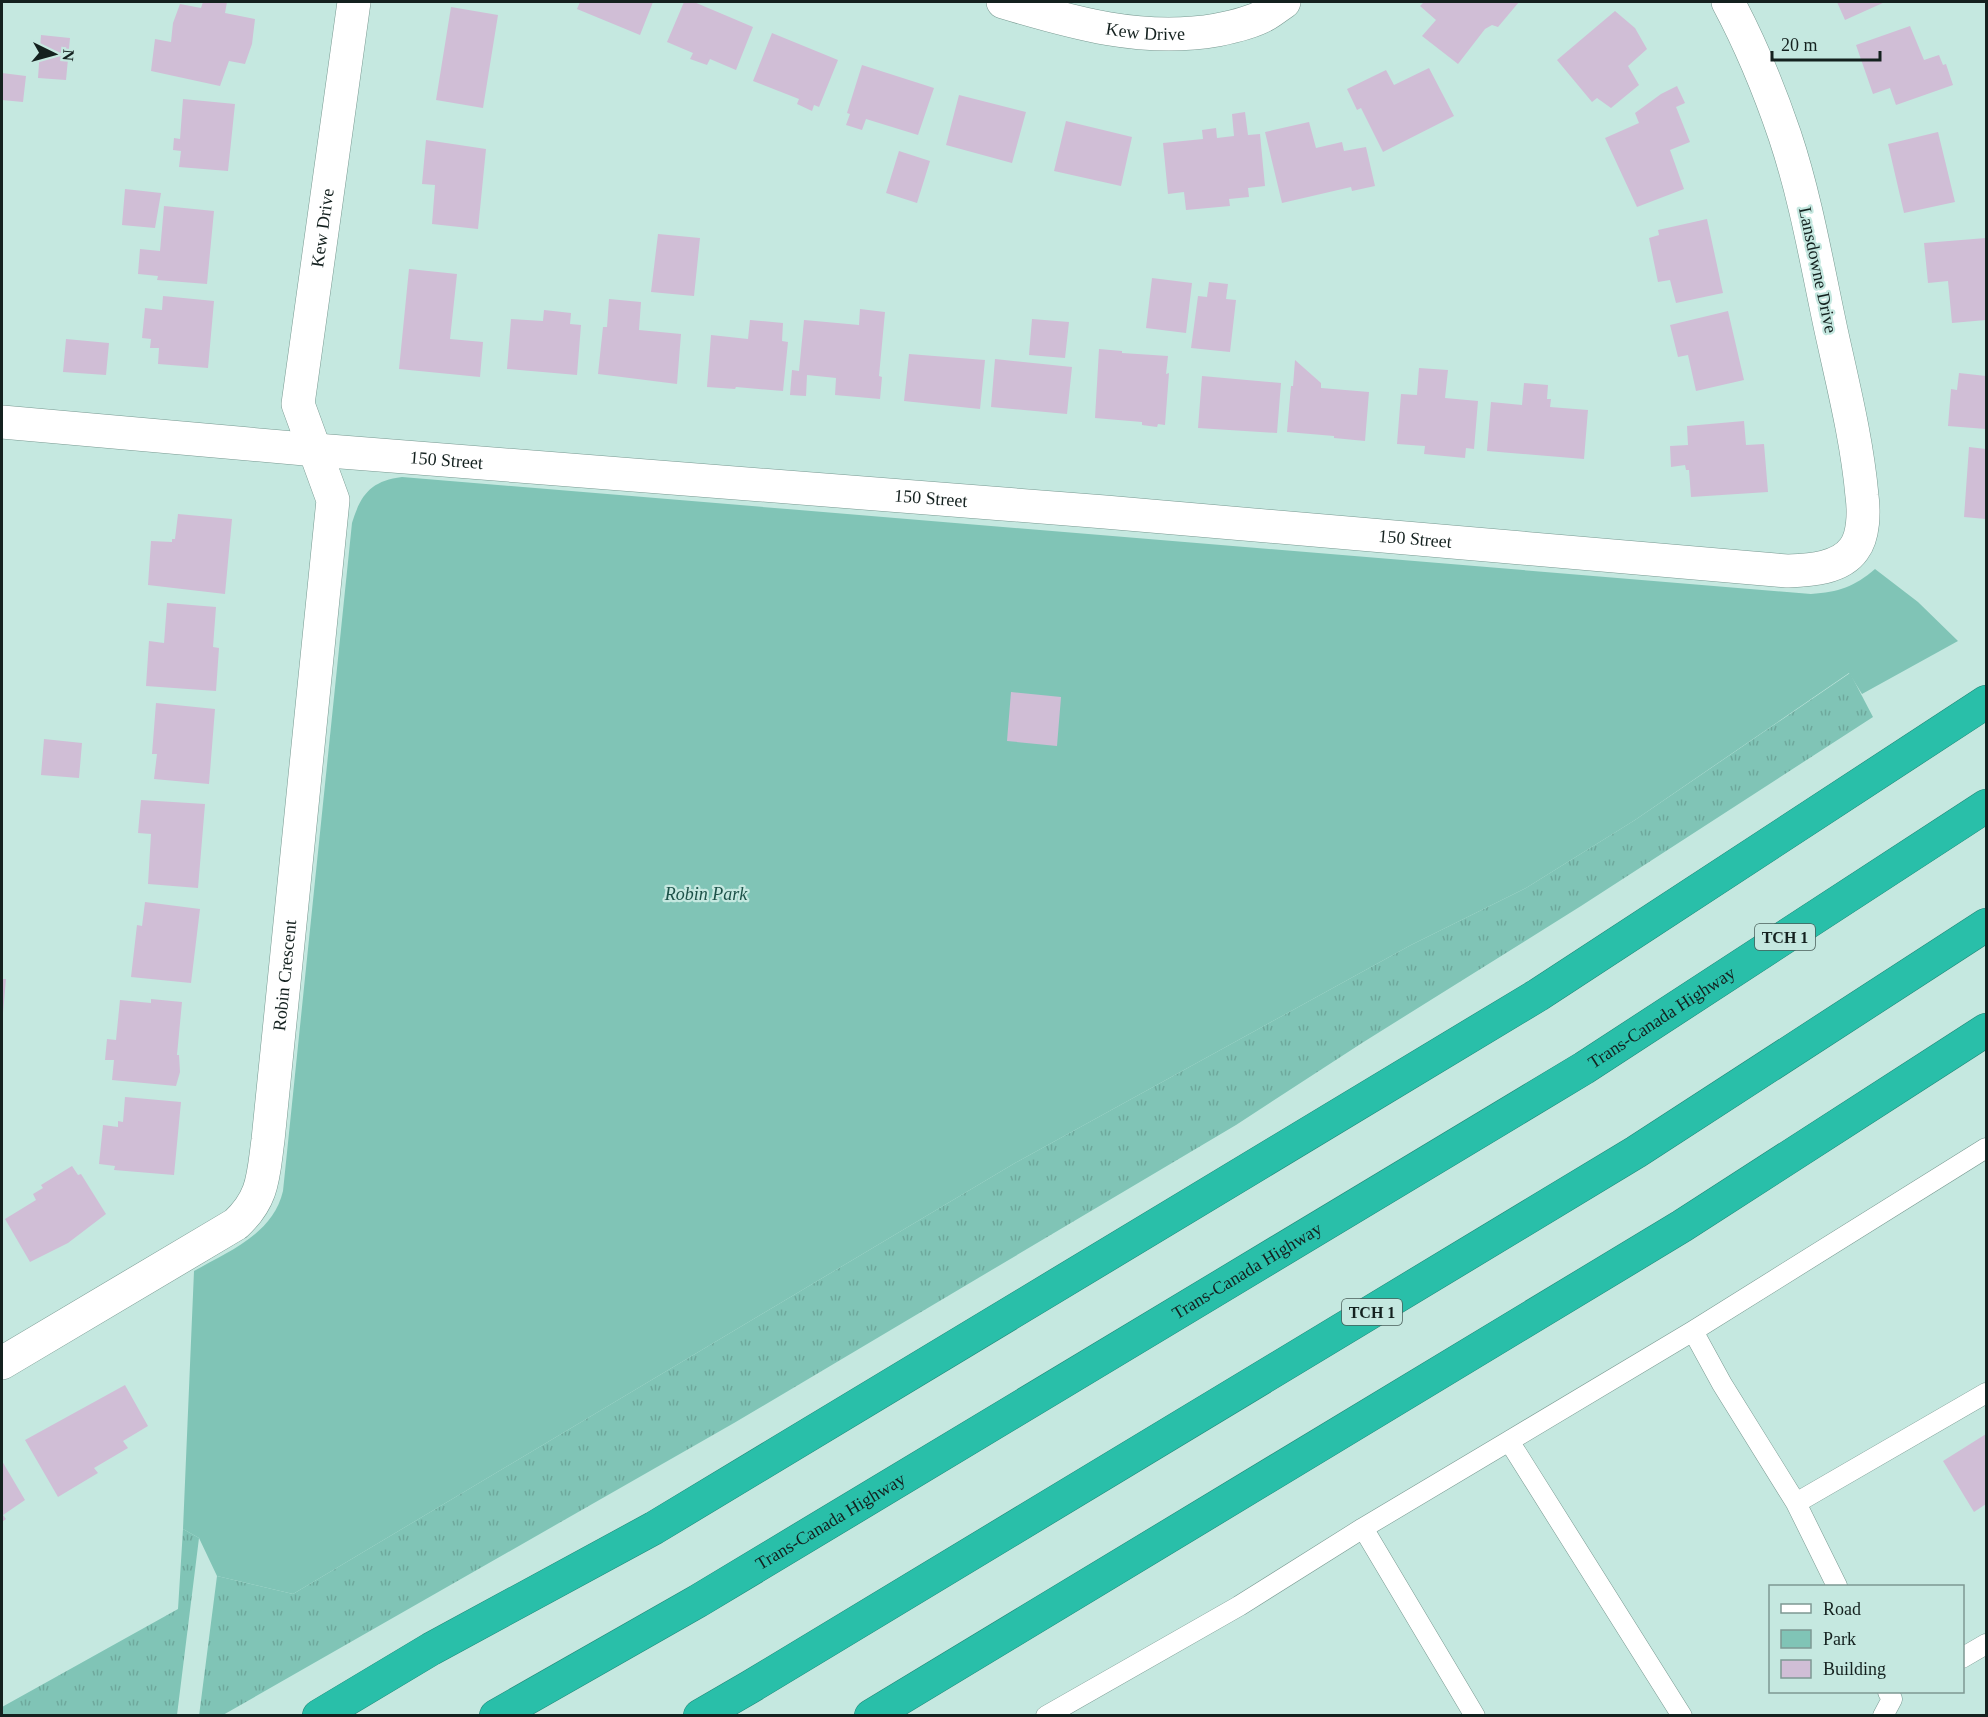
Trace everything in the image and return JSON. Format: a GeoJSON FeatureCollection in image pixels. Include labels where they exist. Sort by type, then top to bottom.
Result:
{"type":"FeatureCollection","features":[{"type":"Feature","properties":{"kind":"highway"},"geometry":{"type":"LineString","coordinates":[[319,1716],[431,1649],[654,1528],[1538,995],[1986,702]]}},
{"type":"Feature","properties":{"kind":"highway","name":"Trans-Canada Highway"},"geometry":{"type":"LineString","coordinates":[[496,1716],[698,1601],[1584,1068],[1986,806]]}},
{"type":"Feature","properties":{"kind":"highway","name":"TCH 1"},"geometry":{"type":"LineString","coordinates":[[700,1716],[1636,1152],[1986,925]]}},
{"type":"Feature","properties":{"kind":"highway"},"geometry":{"type":"LineString","coordinates":[[871,1716],[1682,1226],[1986,1030]]}},
{"type":"Feature","properties":{"kind":"street","name":"Kew Drive"},"geometry":{"type":"LineString","coordinates":[[316,450],[298,404],[354,2]]}},
{"type":"Feature","properties":{"kind":"street","name":"Kew Drive"},"geometry":{"type":"LineString","coordinates":[[1003,2],[1076,23],[1116,31],[1162,35],[1199,33],[1230,27],[1264,15],[1284,2]]}},
{"type":"Feature","properties":{"kind":"street","name":"Lansdowne Drive"},"geometry":{"type":"LineString","coordinates":[[1728,2],[1764,78],[1785,136],[1803,197],[1859,473],[1863,516],[1854,549]]}},
{"type":"Feature","properties":{"kind":"street","name":"150 Street"},"geometry":{"type":"LineString","coordinates":[[2,422],[316,450],[1094,511],[1787,571],[1823,567],[1841,560],[1854,549]]}},
{"type":"Feature","properties":{"kind":"street","name":"Robin Crescent"},"geometry":{"type":"LineString","coordinates":[[2,1363],[236,1224],[249,1212],[260,1194],[268,1140],[333,500],[316,450]]}},
{"type":"Feature","properties":{"kind":"lane"},"geometry":{"type":"LineString","coordinates":[[1046,1716],[1239,1606],[1363,1528],[1693,1331],[1986,1148]]}},
{"type":"Feature","properties":{"kind":"lane"},"geometry":{"type":"LineString","coordinates":[[1693,1331],[1722,1384],[1796,1503],[1836,1585]]}},
{"type":"Feature","properties":{"kind":"lane"},"geometry":{"type":"LineString","coordinates":[[1796,1503],[1986,1393]]}},
{"type":"Feature","properties":{"kind":"lane"},"geometry":{"type":"LineString","coordinates":[[1509,1441],[1682,1716]]}},
{"type":"Feature","properties":{"kind":"lane"},"geometry":{"type":"LineString","coordinates":[[1363,1528],[1470,1714]]}},
{"type":"Feature","properties":{"kind":"lane"},"geometry":{"type":"LineString","coordinates":[[1964,1657],[1986,1644]]}},
{"type":"Feature","properties":{"kind":"green space","name":"Robin Park"},"geometry":{"type":"Polygon","coordinates":[[[402,477],[1811,594],[1846,588],[1875,569],[1918,602],[1958,641],[1862,694],[1849,673],[1635,820],[1526,888],[1411,945],[1015,1163],[293,1594],[217,1576],[199,1538],[183,1529],[194,1271],[248,1240],[260,1230],[278,1206],[283,1191],[352,523],[359,504],[369,491],[382,482],[402,477]]]}},
{"type":"Feature","properties":{"kind":"green space"},"geometry":{"type":"Polygon","coordinates":[[[1850,673],[1873,717],[1236,1125],[734,1423],[223,1715],[199,1716],[217,1576],[293,1594],[1015,1163],[1411,945],[1526,888],[1635,820],[1850,673]]]}},
{"type":"Feature","properties":{"kind":"green space"},"geometry":{"type":"Polygon","coordinates":[[[183,1529],[199,1538],[177,1715],[2,1716],[2,1707],[178,1609],[183,1529]]]}},
{"type":"Feature","properties":{"kind":"building"},"geometry":{"type":"Polygon","coordinates":[[[203,2],[227,2],[225,13],[255,19],[252,44],[245,64],[229,61],[220,86],[151,71],[155,39],[171,42],[173,23],[180,4],[201,8],[203,2]]]}},
{"type":"Feature","properties":{"kind":"building"},"geometry":{"type":"Polygon","coordinates":[[[580,2],[653,2],[640,35],[577,9],[580,2]]]}},
{"type":"Feature","properties":{"kind":"building"},"geometry":{"type":"Polygon","coordinates":[[[684,2],[694,2],[753,27],[736,70],[710,59],[707,65],[690,59],[693,53],[667,42],[684,2]]]}},
{"type":"Feature","properties":{"kind":"building"},"geometry":{"type":"Polygon","coordinates":[[[1424,2],[1519,2],[1498,27],[1492,25],[1485,29],[1458,64],[1422,36],[1436,20],[1420,6],[1424,2]]]}},
{"type":"Feature","properties":{"kind":"building"},"geometry":{"type":"Polygon","coordinates":[[[1837,2],[1885,2],[1845,20],[1837,2]]]}},
{"type":"Feature","properties":{"kind":"building"},"geometry":{"type":"Polygon","coordinates":[[[451,7],[498,15],[483,108],[436,100],[451,7]]]}},
{"type":"Feature","properties":{"kind":"building"},"geometry":{"type":"Polygon","coordinates":[[[1615,11],[1635,28],[1647,49],[1628,66],[1639,85],[1611,108],[1597,98],[1592,102],[1557,60],[1615,11]]]}},
{"type":"Feature","properties":{"kind":"building"},"geometry":{"type":"Polygon","coordinates":[[[1910,26],[1924,60],[1939,55],[1943,65],[1946,64],[1953,85],[1896,105],[1890,88],[1873,94],[1856,45],[1910,26]]]}},
{"type":"Feature","properties":{"kind":"building"},"geometry":{"type":"Polygon","coordinates":[[[772,33],[838,60],[819,107],[814,105],[812,111],[797,104],[799,99],[753,81],[772,33]]]}},
{"type":"Feature","properties":{"kind":"building"},"geometry":{"type":"Polygon","coordinates":[[[41,35],[70,38],[66,80],[38,78],[41,35]]]}},
{"type":"Feature","properties":{"kind":"building"},"geometry":{"type":"Polygon","coordinates":[[[862,65],[934,88],[918,135],[866,119],[862,130],[846,125],[850,114],[847,113],[862,65]]]}},
{"type":"Feature","properties":{"kind":"building"},"geometry":{"type":"Polygon","coordinates":[[[1429,68],[1454,116],[1383,152],[1361,108],[1357,110],[1347,89],[1386,70],[1394,85],[1429,68]]]}},
{"type":"Feature","properties":{"kind":"building"},"geometry":{"type":"Polygon","coordinates":[[[2,73],[26,76],[23,102],[2,100],[2,73]]]}},
{"type":"Feature","properties":{"kind":"building"},"geometry":{"type":"Polygon","coordinates":[[[1677,86],[1685,103],[1676,107],[1690,142],[1670,150],[1684,189],[1637,207],[1605,138],[1639,123],[1635,113],[1661,94],[1677,86]]]}},
{"type":"Feature","properties":{"kind":"building"},"geometry":{"type":"Polygon","coordinates":[[[959,95],[1026,112],[1012,163],[946,145],[959,95]]]}},
{"type":"Feature","properties":{"kind":"building"},"geometry":{"type":"Polygon","coordinates":[[[183,99],[235,104],[228,171],[179,167],[181,151],[173,150],[174,138],[180,139],[183,99]]]}},
{"type":"Feature","properties":{"kind":"building"},"geometry":{"type":"Polygon","coordinates":[[[1245,112],[1248,135],[1260,134],[1265,186],[1248,188],[1249,197],[1229,199],[1230,206],[1186,210],[1184,192],[1168,194],[1163,143],[1203,139],[1202,130],[1216,128],[1217,138],[1234,136],[1232,114],[1245,112]]]}},
{"type":"Feature","properties":{"kind":"building"},"geometry":{"type":"Polygon","coordinates":[[[1066,121],[1132,137],[1121,186],[1054,171],[1066,121]]]}},
{"type":"Feature","properties":{"kind":"building"},"geometry":{"type":"Polygon","coordinates":[[[1309,122],[1316,148],[1342,142],[1344,151],[1366,147],[1375,186],[1352,191],[1351,187],[1282,203],[1265,132],[1309,122]]]}},
{"type":"Feature","properties":{"kind":"building"},"geometry":{"type":"Polygon","coordinates":[[[1938,132],[1955,202],[1904,213],[1888,144],[1938,132]]]}},
{"type":"Feature","properties":{"kind":"building"},"geometry":{"type":"Polygon","coordinates":[[[426,140],[486,149],[478,229],[432,224],[435,185],[422,184],[426,140]]]}},
{"type":"Feature","properties":{"kind":"building"},"geometry":{"type":"Polygon","coordinates":[[[899,151],[930,161],[917,203],[886,193],[899,151]]]}},
{"type":"Feature","properties":{"kind":"building"},"geometry":{"type":"Polygon","coordinates":[[[125,189],[161,193],[155,228],[122,225],[125,189]]]}},
{"type":"Feature","properties":{"kind":"building"},"geometry":{"type":"Polygon","coordinates":[[[164,206],[214,211],[207,284],[157,280],[158,276],[138,274],[140,249],[160,251],[164,206]]]}},
{"type":"Feature","properties":{"kind":"building"},"geometry":{"type":"Polygon","coordinates":[[[1707,219],[1723,293],[1676,303],[1670,280],[1658,282],[1649,238],[1659,235],[1658,230],[1707,219]]]}},
{"type":"Feature","properties":{"kind":"building"},"geometry":{"type":"Polygon","coordinates":[[[658,234],[700,238],[694,296],[651,292],[658,234]]]}},
{"type":"Feature","properties":{"kind":"building"},"geometry":{"type":"Polygon","coordinates":[[[1986,238],[1986,320],[1952,323],[1948,281],[1928,283],[1924,243],[1986,238]]]}},
{"type":"Feature","properties":{"kind":"building"},"geometry":{"type":"Polygon","coordinates":[[[409,269],[457,274],[450,339],[483,342],[480,377],[399,369],[409,269]]]}},
{"type":"Feature","properties":{"kind":"building"},"geometry":{"type":"Polygon","coordinates":[[[1152,278],[1192,283],[1186,333],[1146,328],[1152,278]]]}},
{"type":"Feature","properties":{"kind":"building"},"geometry":{"type":"Polygon","coordinates":[[[1209,282],[1228,284],[1226,299],[1236,300],[1230,352],[1191,348],[1198,296],[1207,297],[1209,282]]]}},
{"type":"Feature","properties":{"kind":"building"},"geometry":{"type":"Polygon","coordinates":[[[163,296],[214,301],[208,368],[158,364],[159,348],[150,348],[151,339],[142,338],[145,308],[162,310],[163,296]]]}},
{"type":"Feature","properties":{"kind":"building"},"geometry":{"type":"Polygon","coordinates":[[[609,299],[641,302],[639,330],[681,334],[677,384],[598,374],[603,327],[607,327],[609,299]]]}},
{"type":"Feature","properties":{"kind":"building"},"geometry":{"type":"Polygon","coordinates":[[[860,309],[885,312],[879,376],[882,377],[880,399],[835,395],[836,378],[807,375],[806,396],[790,395],[792,370],[799,371],[804,320],[859,325],[860,309]]]}},
{"type":"Feature","properties":{"kind":"building"},"geometry":{"type":"Polygon","coordinates":[[[544,310],[571,313],[570,324],[581,325],[577,375],[507,369],[511,319],[543,321],[544,310]]]}},
{"type":"Feature","properties":{"kind":"building"},"geometry":{"type":"Polygon","coordinates":[[[1728,311],[1744,380],[1696,391],[1688,355],[1678,357],[1670,325],[1728,311]]]}},
{"type":"Feature","properties":{"kind":"building"},"geometry":{"type":"Polygon","coordinates":[[[1032,319],[1069,322],[1065,358],[1029,355],[1032,319]]]}},
{"type":"Feature","properties":{"kind":"building"},"geometry":{"type":"Polygon","coordinates":[[[750,320],[783,323],[782,341],[788,342],[783,391],[707,387],[711,335],[748,339],[750,320]]]}},
{"type":"Feature","properties":{"kind":"building"},"geometry":{"type":"Polygon","coordinates":[[[66,339],[109,343],[106,375],[63,372],[66,339]]]}},
{"type":"Feature","properties":{"kind":"building"},"geometry":{"type":"Polygon","coordinates":[[[1099,349],[1168,356],[1165,425],[1158,424],[1157,427],[1142,425],[1142,422],[1095,418],[1099,349]]]}},
{"type":"Feature","properties":{"kind":"building"},"geometry":{"type":"Polygon","coordinates":[[[909,354],[985,360],[980,409],[904,401],[909,354]]]}},
{"type":"Feature","properties":{"kind":"building"},"geometry":{"type":"Polygon","coordinates":[[[995,359],[1072,367],[1067,414],[991,407],[995,359]]]}},
{"type":"Feature","properties":{"kind":"building"},"geometry":{"type":"Polygon","coordinates":[[[1295,360],[1321,383],[1321,388],[1369,392],[1365,441],[1287,432],[1295,360]]]}},
{"type":"Feature","properties":{"kind":"building"},"geometry":{"type":"Polygon","coordinates":[[[1419,368],[1448,370],[1445,398],[1478,401],[1474,449],[1466,448],[1465,458],[1424,454],[1425,446],[1397,444],[1401,394],[1417,395],[1419,368]]]}},
{"type":"Feature","properties":{"kind":"building"},"geometry":{"type":"Polygon","coordinates":[[[1959,373],[1986,376],[1986,429],[1948,426],[1951,389],[1957,390],[1959,373]]]}},
{"type":"Feature","properties":{"kind":"building"},"geometry":{"type":"Polygon","coordinates":[[[1202,376],[1281,383],[1277,433],[1198,428],[1202,376]]]}},
{"type":"Feature","properties":{"kind":"building"},"geometry":{"type":"Polygon","coordinates":[[[1524,383],[1548,385],[1547,399],[1551,399],[1550,407],[1588,410],[1584,459],[1487,451],[1491,402],[1522,405],[1524,383]]]}},
{"type":"Feature","properties":{"kind":"building"},"geometry":{"type":"Polygon","coordinates":[[[1744,421],[1746,445],[1764,444],[1768,492],[1691,497],[1689,470],[1686,470],[1685,465],[1671,467],[1670,446],[1688,445],[1687,426],[1744,421]]]}},
{"type":"Feature","properties":{"kind":"building"},"geometry":{"type":"Polygon","coordinates":[[[1969,447],[1986,449],[1986,519],[1964,517],[1969,447]]]}},
{"type":"Feature","properties":{"kind":"building"},"geometry":{"type":"Polygon","coordinates":[[[178,514],[232,519],[225,594],[148,585],[151,541],[172,542],[172,539],[175,539],[178,514]]]}},
{"type":"Feature","properties":{"kind":"building"},"geometry":{"type":"Polygon","coordinates":[[[167,603],[216,607],[213,647],[219,648],[216,691],[146,686],[149,641],[164,643],[167,603]]]}},
{"type":"Feature","properties":{"kind":"building"},"geometry":{"type":"Polygon","coordinates":[[[1011,692],[1061,697],[1057,746],[1007,741],[1011,692]]]}},
{"type":"Feature","properties":{"kind":"building"},"geometry":{"type":"Polygon","coordinates":[[[156,703],[215,709],[209,784],[154,779],[157,754],[152,754],[156,703]]]}},
{"type":"Feature","properties":{"kind":"building"},"geometry":{"type":"Polygon","coordinates":[[[44,739],[82,743],[79,778],[41,775],[44,739]]]}},
{"type":"Feature","properties":{"kind":"building"},"geometry":{"type":"Polygon","coordinates":[[[141,800],[205,804],[198,888],[148,884],[151,834],[138,833],[141,800]]]}},
{"type":"Feature","properties":{"kind":"building"},"geometry":{"type":"Polygon","coordinates":[[[145,902],[200,909],[191,983],[131,977],[137,925],[142,926],[145,902]]]}},
{"type":"Feature","properties":{"kind":"building"},"geometry":{"type":"Polygon","coordinates":[[[2,979],[6,979],[3,1013],[2,1013],[2,979]]]}},
{"type":"Feature","properties":{"kind":"building"},"geometry":{"type":"Polygon","coordinates":[[[151,999],[182,1002],[177,1055],[179,1055],[180,1072],[176,1086],[112,1080],[114,1060],[105,1060],[107,1039],[116,1040],[120,1000],[151,1003],[151,999]]]}},
{"type":"Feature","properties":{"kind":"building"},"geometry":{"type":"Polygon","coordinates":[[[125,1097],[181,1102],[174,1175],[114,1170],[115,1166],[99,1164],[103,1125],[118,1127],[118,1121],[123,1122],[125,1097]]]}},
{"type":"Feature","properties":{"kind":"building"},"geometry":{"type":"Polygon","coordinates":[[[72,1166],[78,1175],[81,1174],[106,1214],[68,1243],[30,1262],[5,1219],[36,1200],[33,1194],[43,1188],[41,1185],[72,1166]]]}},
{"type":"Feature","properties":{"kind":"building"},"geometry":{"type":"Polygon","coordinates":[[[125,1385],[148,1426],[123,1441],[128,1448],[94,1468],[98,1473],[58,1497],[25,1440],[125,1385]]]}},
{"type":"Feature","properties":{"kind":"building"},"geometry":{"type":"Polygon","coordinates":[[[1986,1434],[1986,1504],[1974,1512],[1943,1461],[1986,1434]]]}},
{"type":"Feature","properties":{"kind":"building"},"geometry":{"type":"Polygon","coordinates":[[[2,1461],[25,1500],[3,1515],[6,1519],[2,1522],[2,1461]]]}}]}
